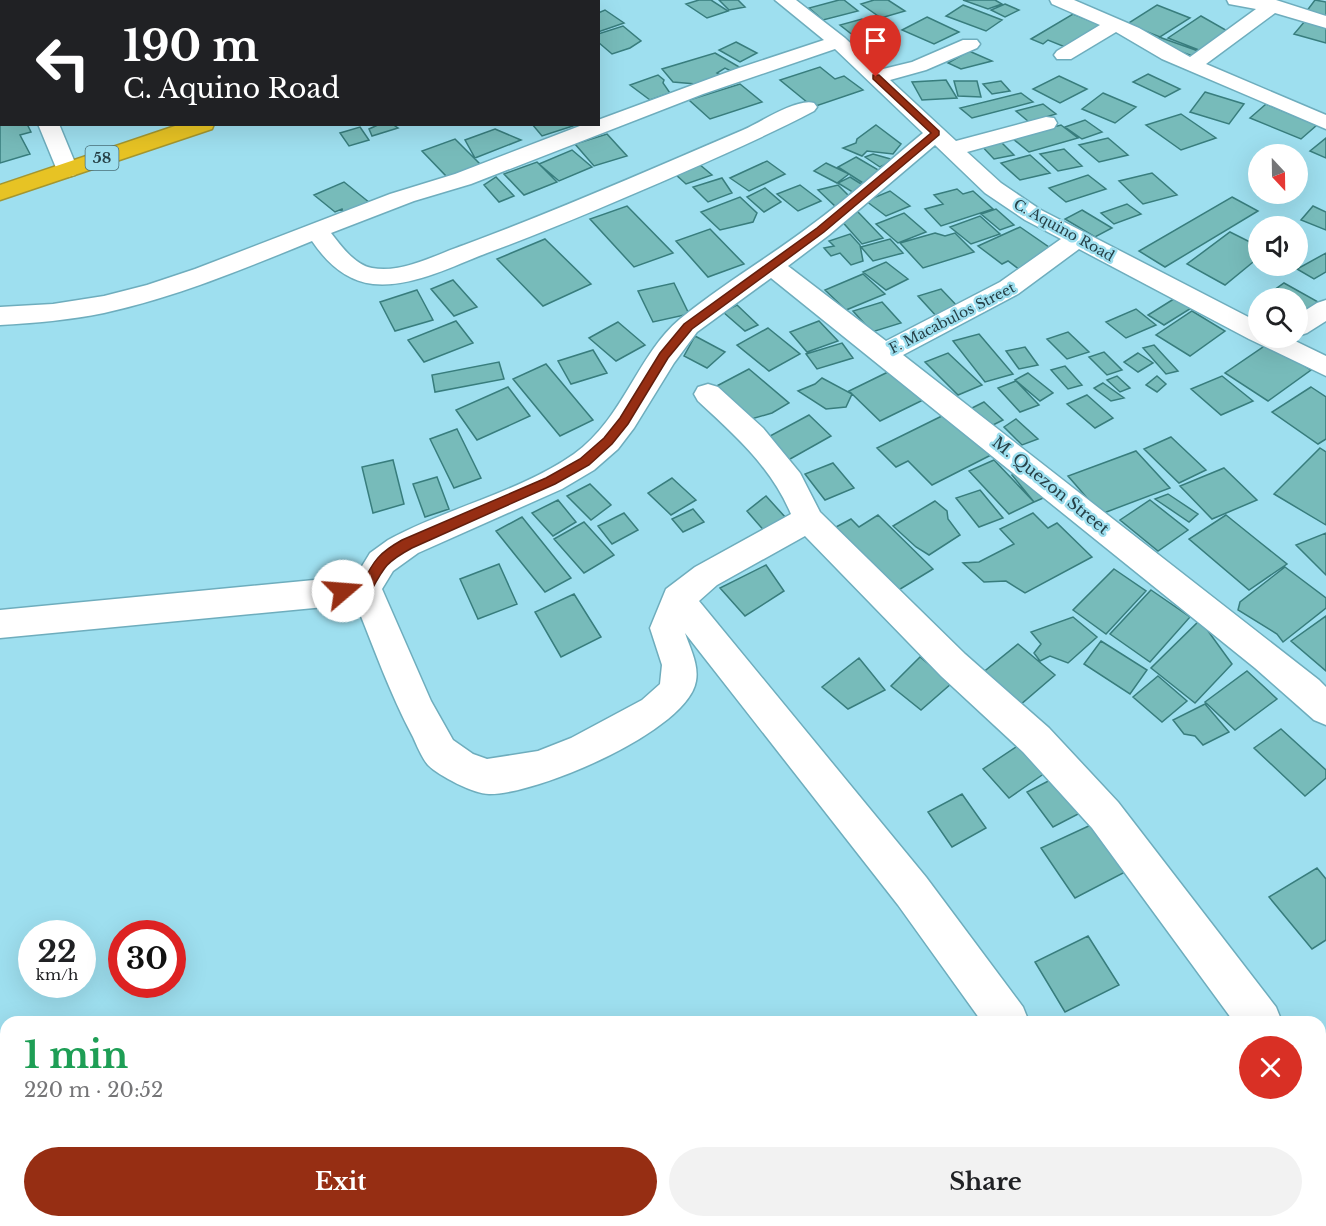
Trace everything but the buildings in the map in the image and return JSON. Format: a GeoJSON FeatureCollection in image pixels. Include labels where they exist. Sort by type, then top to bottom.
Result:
{"type":"FeatureCollection","features":[{"type":"Feature","properties":{"kind":"highway","name":"58"},"geometry":{"type":"LineString","coordinates":[[0,193],[198,126]]}},
{"type":"Feature","properties":{"kind":"street","name":"C. Aquino Road"},"geometry":{"type":"LineString","coordinates":[[784,0],[838,42],[993,188],[1010,200],[1077,238],[1248,325]]}},
{"type":"Feature","properties":{"kind":"street"},"geometry":{"type":"LineString","coordinates":[[1059,0],[1114,24],[1192,66],[1326,123]]}},
{"type":"Feature","properties":{"kind":"street"},"geometry":{"type":"LineString","coordinates":[[1236,0],[1269,3],[1326,22]]}},
{"type":"Feature","properties":{"kind":"street"},"geometry":{"type":"LineString","coordinates":[[1192,66],[1269,3]]}},
{"type":"Feature","properties":{"kind":"street"},"geometry":{"type":"LineString","coordinates":[[1064,55],[1114,24]]}},
{"type":"Feature","properties":{"kind":"street"},"geometry":{"type":"LineString","coordinates":[[0,316],[28,316],[79,310],[157,292],[398,199],[460,180],[678,96],[838,42]]}},
{"type":"Feature","properties":{"kind":"street"},"geometry":{"type":"LineString","coordinates":[[876,77],[920,66],[970,44]]}},
{"type":"Feature","properties":{"kind":"street"},"geometry":{"type":"LineString","coordinates":[[317,232],[339,258],[356,270],[373,276],[399,273],[441,262],[494,243],[772,125],[807,107]]}},
{"type":"Feature","properties":{"kind":"street"},"geometry":{"type":"LineString","coordinates":[[808,519],[706,576],[678,599],[668,628],[679,665],[679,682],[672,695],[654,711],[584,750],[538,768],[487,777],[461,767],[440,752],[417,710],[366,589],[378,564],[386,556],[407,544],[551,481],[584,462],[608,441],[624,421],[664,356],[688,326],[945,141],[1046,123]]}},
{"type":"Feature","properties":{"kind":"street"},"geometry":{"type":"LineString","coordinates":[[49,126],[67,170]]}},
{"type":"Feature","properties":{"kind":"street","name":"F. Macabulos Street"},"geometry":{"type":"LineString","coordinates":[[884,353],[978,308],[1021,283],[1049,263],[1077,238]]}},
{"type":"Feature","properties":{"kind":"street","name":"M. Quezon Street"},"geometry":{"type":"LineString","coordinates":[[772,266],[1283,669],[1326,709]]}},
{"type":"Feature","properties":{"kind":"street"},"geometry":{"type":"LineString","coordinates":[[1308,321],[1326,309]]}},
{"type":"Feature","properties":{"kind":"street","name":"C. Aquino Road"},"geometry":{"type":"LineString","coordinates":[[1291,348],[1326,368]]}},
{"type":"Feature","properties":{"kind":"street"},"geometry":{"type":"LineString","coordinates":[[708,394],[761,441],[799,495],[808,519],[952,665],[1036,740],[1097,807],[1256,1016]]}},
{"type":"Feature","properties":{"kind":"street"},"geometry":{"type":"LineString","coordinates":[[0,624],[366,589]]}},
{"type":"Feature","properties":{"kind":"street"},"geometry":{"type":"LineString","coordinates":[[678,599],[912,891],[1004,1016]]}},
{"type":"Feature","properties":{"kind":"route"},"geometry":{"type":"LineString","coordinates":[[343,591],[366,589],[378,564],[386,556],[407,544],[551,481],[584,462],[608,441],[624,421],[643,386],[688,326],[821,230],[936,133],[876,77]]}}]}
